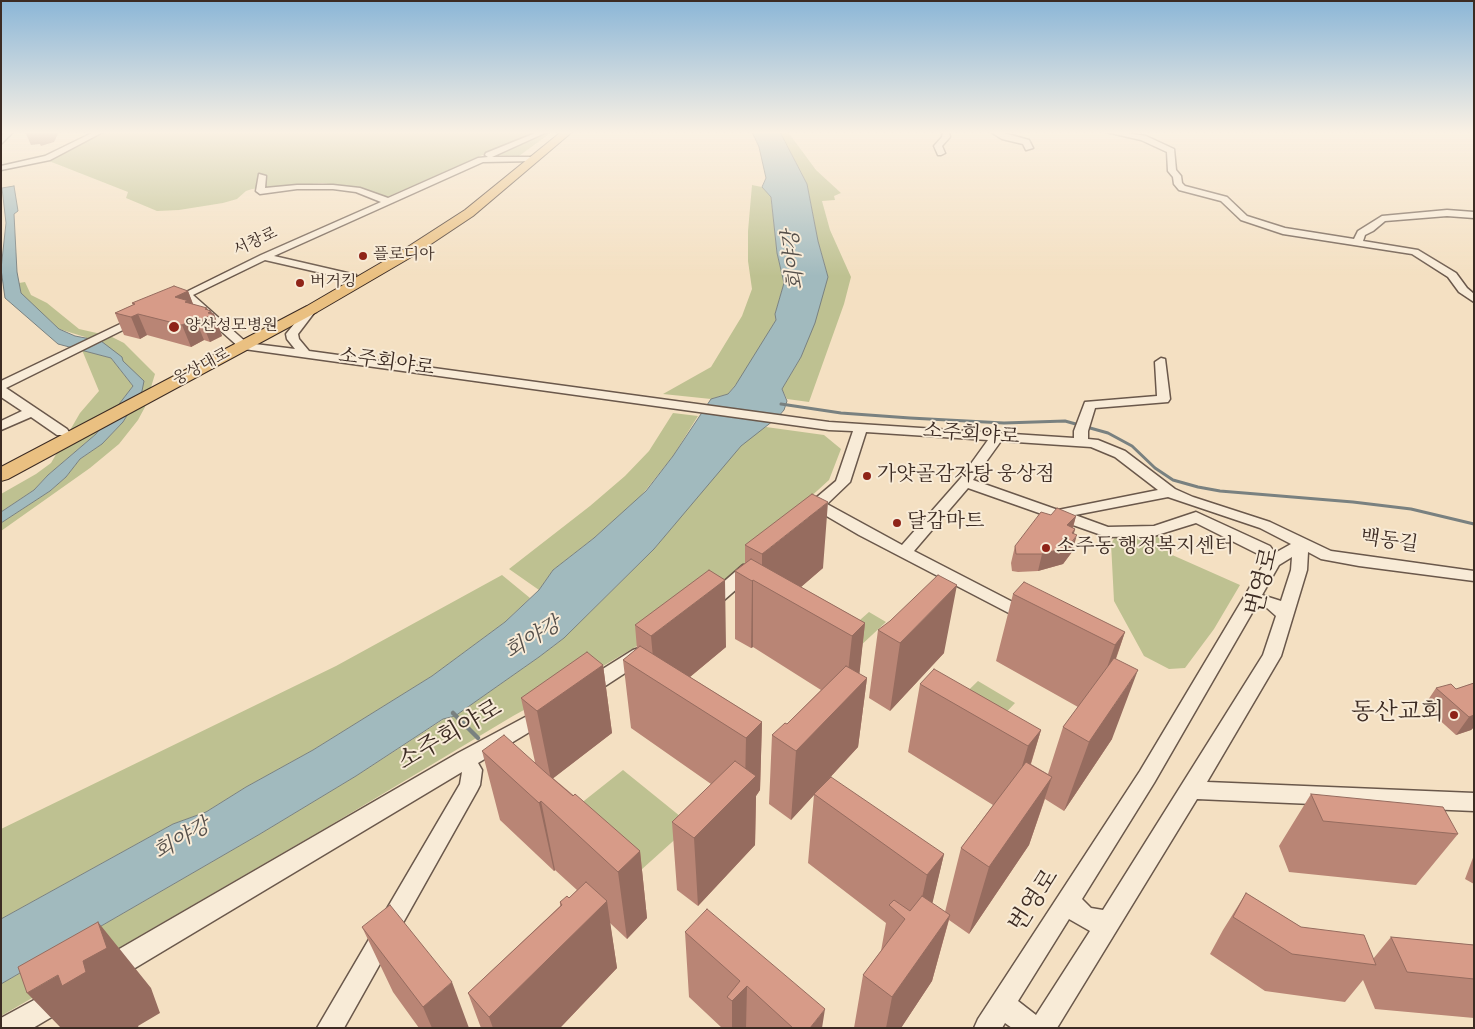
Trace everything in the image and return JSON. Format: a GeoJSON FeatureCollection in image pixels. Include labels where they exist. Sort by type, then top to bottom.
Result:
{"type":"FeatureCollection","features":[{"type":"Feature","properties":{"kind":"main road","name":"웅상대로"},"geometry":{"type":"LineString","coordinates":[[241,343],[398,251],[496,180]]}},
{"type":"Feature","properties":{"kind":"main road","name":"웅상대로"},"geometry":{"type":"LineString","coordinates":[[1,463],[143,395],[241,343],[312,309],[408,253],[448,227],[469,212],[502,180]]}},
{"type":"Feature","properties":{"kind":"main road","name":"웅상대로"},"geometry":{"type":"LineString","coordinates":[[1,475],[68,432]]}},
{"type":"Feature","properties":{"kind":"street"},"geometry":{"type":"LineString","coordinates":[[261,180],[260,190],[333,187],[357,190],[387,201]]}},
{"type":"Feature","properties":{"kind":"street","name":"서창로"},"geometry":{"type":"LineString","coordinates":[[170,303],[264,257],[435,180]]}},
{"type":"Feature","properties":{"kind":"street"},"geometry":{"type":"LineString","coordinates":[[1178,180],[1178,184],[1182,188],[1224,199],[1244,218],[1283,232],[1415,252],[1452,274],[1463,290],[1474,299]]}},
{"type":"Feature","properties":{"kind":"street"},"geometry":{"type":"LineString","coordinates":[[1358,242],[1361,233],[1370,229],[1382,219],[1447,213],[1474,215]]}},
{"type":"Feature","properties":{"kind":"street"},"geometry":{"type":"LineString","coordinates":[[264,257],[352,277]]}},
{"type":"Feature","properties":{"kind":"street"},"geometry":{"type":"LineString","coordinates":[[186,295],[241,343]]}},
{"type":"Feature","properties":{"kind":"street"},"geometry":{"type":"LineString","coordinates":[[304,353],[292,338],[292,334],[312,309]]}},
{"type":"Feature","properties":{"kind":"street"},"geometry":{"type":"LineString","coordinates":[[1,386],[153,311]]}},
{"type":"Feature","properties":{"kind":"street","name":"소주회야로"},"geometry":{"type":"LineString","coordinates":[[241,343],[829,426],[996,438],[1081,437],[1093,444],[1115,451],[1170,492],[1188,500],[1265,525],[1302,544]]}},
{"type":"Feature","properties":{"kind":"street"},"geometry":{"type":"LineString","coordinates":[[1081,437],[1090,405],[1164,399],[1161,362]]}},
{"type":"Feature","properties":{"kind":"street"},"geometry":{"type":"LineString","coordinates":[[1,376],[29,372]]}},
{"type":"Feature","properties":{"kind":"street"},"geometry":{"type":"LineString","coordinates":[[1,391],[68,432]]}},
{"type":"Feature","properties":{"kind":"street"},"geometry":{"type":"LineString","coordinates":[[1,426],[32,411]]}},
{"type":"Feature","properties":{"kind":"street"},"geometry":{"type":"LineString","coordinates":[[790,525],[818,505],[843,482],[860,429]]}},
{"type":"Feature","properties":{"kind":"street"},"geometry":{"type":"LineString","coordinates":[[904,552],[965,482],[996,438]]}},
{"type":"Feature","properties":{"kind":"street"},"geometry":{"type":"LineString","coordinates":[[965,482],[1107,532],[1154,531],[1177,525],[1196,517],[1264,550],[1273,562]]}},
{"type":"Feature","properties":{"kind":"street"},"geometry":{"type":"LineString","coordinates":[[1058,515],[1170,492]]}},
{"type":"Feature","properties":{"kind":"street"},"geometry":{"type":"LineString","coordinates":[[818,505],[864,532],[1040,623]]}},
{"type":"Feature","properties":{"kind":"street","name":"번영로"},"geometry":{"type":"LineString","coordinates":[[987,1028],[1147,777],[1273,562],[1302,544]]}},
{"type":"Feature","properties":{"kind":"street","name":"번영로"},"geometry":{"type":"LineString","coordinates":[[1042,1028],[1191,790],[1272,656],[1299,570],[1302,544]]}},
{"type":"Feature","properties":{"kind":"street","name":"백동길"},"geometry":{"type":"LineString","coordinates":[[1302,544],[1327,555],[1351,560],[1474,576]]}},
{"type":"Feature","properties":{"kind":"street"},"geometry":{"type":"LineString","coordinates":[[698,613],[743,576],[762,554]]}},
{"type":"Feature","properties":{"kind":"street"},"geometry":{"type":"LineString","coordinates":[[1251,600],[1261,600],[1273,604],[1285,615]]}},
{"type":"Feature","properties":{"kind":"street","name":"소주회야로"},"geometry":{"type":"LineString","coordinates":[[9,1028],[566,701],[652,647]]}},
{"type":"Feature","properties":{"kind":"street"},"geometry":{"type":"LineString","coordinates":[[330,1028],[470,785],[472,770],[466,759]]}},
{"type":"Feature","properties":{"kind":"street"},"geometry":{"type":"LineString","coordinates":[[1191,790],[1474,802]]}},
{"type":"Feature","properties":{"kind":"street"},"geometry":{"type":"LineString","coordinates":[[1070,898],[1076,910],[1083,916],[1091,920],[1110,920]]}},
{"type":"Feature","properties":{"kind":"street"},"geometry":{"type":"LineString","coordinates":[[1002,1005],[1033,1028]]}},
{"type":"Feature","properties":{"kind":"green space"},"geometry":{"type":"Polygon","coordinates":[[[97,180],[426,180],[387,197],[360,189],[323,183],[252,189],[246,191],[237,199],[223,203],[179,210],[157,211],[126,198],[128,192],[97,180]]]}},
{"type":"Feature","properties":{"kind":"green space"},"geometry":{"type":"Polygon","coordinates":[[[805,180],[827,180],[841,193],[834,196],[835,200],[822,201],[830,230],[851,277],[844,304],[809,402],[787,399],[782,389],[801,357],[828,277],[818,241],[805,180]]]}},
{"type":"Feature","properties":{"kind":"green space"},"geometry":{"type":"Polygon","coordinates":[[[752,185],[762,187],[771,197],[777,253],[784,283],[775,314],[776,320],[741,378],[728,394],[711,399],[663,394],[711,367],[742,316],[752,289],[748,261],[748,231],[752,185]]]}},
{"type":"Feature","properties":{"kind":"green space"},"geometry":{"type":"Polygon","coordinates":[[[25,282],[31,295],[47,303],[79,329],[110,336],[124,343],[155,374],[145,407],[138,420],[119,444],[90,468],[1,531],[1,523],[50,491],[66,477],[80,459],[102,444],[123,422],[142,391],[123,361],[85,337],[59,329],[25,298],[21,293],[19,283],[25,282]]]}},
{"type":"Feature","properties":{"kind":"green space"},"geometry":{"type":"Polygon","coordinates":[[[82,350],[111,358],[133,386],[96,434],[48,475],[34,490],[1,512],[1,494],[51,463],[80,413],[99,391],[82,350]]]}},
{"type":"Feature","properties":{"kind":"green space"},"geometry":{"type":"Polygon","coordinates":[[[673,413],[698,416],[673,456],[641,496],[594,538],[553,570],[539,590],[509,569],[590,506],[625,476],[649,451],[673,413]]]}},
{"type":"Feature","properties":{"kind":"green space"},"geometry":{"type":"Polygon","coordinates":[[[766,427],[824,435],[841,449],[829,480],[795,511],[738,572],[664,630],[513,716],[329,826],[1,1016],[1,984],[260,834],[356,776],[444,719],[455,716],[564,638],[654,549],[730,457],[752,435],[766,427]]]}},
{"type":"Feature","properties":{"kind":"green space"},"geometry":{"type":"Polygon","coordinates":[[[1156,534],[1170,554],[1240,585],[1214,629],[1185,668],[1169,669],[1144,656],[1114,601],[1111,543],[1117,535],[1156,534]]]}},
{"type":"Feature","properties":{"kind":"green space"},"geometry":{"type":"Polygon","coordinates":[[[502,575],[530,598],[505,622],[432,676],[313,750],[246,787],[206,812],[173,824],[1,919],[1,829],[336,666],[502,575]]]}},
{"type":"Feature","properties":{"kind":"green space"},"geometry":{"type":"Polygon","coordinates":[[[869,612],[886,622],[844,661],[826,650],[869,612]]]}},
{"type":"Feature","properties":{"kind":"green space"},"geometry":{"type":"Polygon","coordinates":[[[978,681],[1015,703],[985,735],[947,711],[978,681]]]}},
{"type":"Feature","properties":{"kind":"green space"},"geometry":{"type":"Polygon","coordinates":[[[623,770],[691,825],[641,870],[575,808],[623,770]]]}},
{"type":"Feature","properties":{"kind":"water","name":"회야강"},"geometry":{"type":"Polygon","coordinates":[[[765,180],[805,180],[807,184],[818,241],[828,277],[815,323],[801,357],[782,389],[787,401],[784,410],[778,417],[741,446],[654,549],[564,638],[455,716],[443,719],[356,776],[260,834],[1,984],[1,919],[173,824],[206,812],[246,787],[313,750],[432,676],[505,622],[539,590],[553,570],[594,538],[646,491],[673,456],[711,399],[728,394],[735,386],[776,320],[775,314],[784,283],[777,253],[771,197],[762,187],[765,180]]]}},
{"type":"Feature","properties":{"kind":"water"},"geometry":{"type":"Polygon","coordinates":[[[14,186],[18,211],[14,214],[17,272],[21,293],[59,329],[75,336],[101,341],[122,357],[123,361],[144,381],[142,391],[123,422],[102,444],[80,459],[66,477],[50,491],[1,523],[1,512],[34,490],[48,475],[96,434],[133,386],[111,358],[58,344],[5,298],[1,269],[6,223],[2,188],[14,186]]]}},
{"type":"Feature","properties":{"kind":"building"},"geometry":{"type":"Polygon","coordinates":[[[174,286],[188,291],[175,297],[207,308],[205,309],[211,311],[208,313],[214,314],[182,325],[138,314],[131,317],[115,313],[135,304],[132,303],[174,286]]]}},
{"type":"Feature","properties":{"kind":"building"},"geometry":{"type":"Polygon","coordinates":[[[812,494],[828,502],[762,554],[745,545],[812,494]]]}},
{"type":"Feature","properties":{"kind":"building"},"geometry":{"type":"Polygon","coordinates":[[[1057,508],[1076,516],[1067,525],[1075,529],[1072,533],[1077,535],[1068,547],[1042,554],[1016,554],[1015,546],[1041,512],[1051,515],[1057,508]]]}},
{"type":"Feature","properties":{"kind":"building"},"geometry":{"type":"Polygon","coordinates":[[[751,559],[865,623],[852,636],[735,571],[751,559]]]}},
{"type":"Feature","properties":{"kind":"building"},"geometry":{"type":"Polygon","coordinates":[[[709,570],[725,580],[651,636],[635,625],[709,570]]]}},
{"type":"Feature","properties":{"kind":"building"},"geometry":{"type":"Polygon","coordinates":[[[938,575],[957,585],[900,643],[878,630],[890,621],[938,575]]]}},
{"type":"Feature","properties":{"kind":"building"},"geometry":{"type":"Polygon","coordinates":[[[1024,582],[1125,632],[1115,645],[1013,594],[1024,582]]]}},
{"type":"Feature","properties":{"kind":"building"},"geometry":{"type":"Polygon","coordinates":[[[640,646],[762,722],[746,738],[623,660],[640,646]]]}},
{"type":"Feature","properties":{"kind":"building"},"geometry":{"type":"Polygon","coordinates":[[[587,652],[603,665],[537,711],[521,698],[587,652]]]}},
{"type":"Feature","properties":{"kind":"building"},"geometry":{"type":"Polygon","coordinates":[[[1114,658],[1138,670],[1089,742],[1063,727],[1114,658]]]}},
{"type":"Feature","properties":{"kind":"building"},"geometry":{"type":"Polygon","coordinates":[[[846,666],[867,678],[796,751],[772,735],[785,723],[787,724],[846,666]]]}},
{"type":"Feature","properties":{"kind":"building"},"geometry":{"type":"Polygon","coordinates":[[[934,669],[1041,730],[1028,746],[920,684],[934,669]]]}},
{"type":"Feature","properties":{"kind":"building"},"geometry":{"type":"Polygon","coordinates":[[[1474,683],[1474,715],[1469,717],[1436,688],[1451,684],[1456,689],[1474,683]]]}},
{"type":"Feature","properties":{"kind":"building"},"geometry":{"type":"Polygon","coordinates":[[[504,735],[573,796],[575,794],[640,851],[618,872],[541,801],[539,803],[482,751],[504,735]]]}},
{"type":"Feature","properties":{"kind":"building"},"geometry":{"type":"Polygon","coordinates":[[[735,761],[756,776],[694,838],[672,822],[735,761]]]}},
{"type":"Feature","properties":{"kind":"building"},"geometry":{"type":"Polygon","coordinates":[[[1026,762],[1052,777],[989,867],[961,848],[1026,762]]]}},
{"type":"Feature","properties":{"kind":"building"},"geometry":{"type":"Polygon","coordinates":[[[831,777],[944,854],[927,875],[814,794],[831,777]]]}},
{"type":"Feature","properties":{"kind":"building"},"geometry":{"type":"Polygon","coordinates":[[[1311,794],[1443,807],[1458,834],[1323,821],[1311,794]]]}},
{"type":"Feature","properties":{"kind":"building"},"geometry":{"type":"Polygon","coordinates":[[[586,882],[607,901],[489,1017],[468,993],[562,905],[560,902],[567,896],[569,898],[586,882]]]}},
{"type":"Feature","properties":{"kind":"building"},"geometry":{"type":"Polygon","coordinates":[[[1246,893],[1301,927],[1364,935],[1376,965],[1292,954],[1233,917],[1246,893]]]}},
{"type":"Feature","properties":{"kind":"building"},"geometry":{"type":"Polygon","coordinates":[[[922,896],[950,915],[892,997],[863,975],[905,919],[889,905],[894,900],[910,911],[922,896]]]}},
{"type":"Feature","properties":{"kind":"building"},"geometry":{"type":"Polygon","coordinates":[[[390,905],[452,982],[423,1007],[362,927],[390,905]]]}},
{"type":"Feature","properties":{"kind":"building"},"geometry":{"type":"Polygon","coordinates":[[[707,909],[825,1009],[810,1028],[793,1028],[747,986],[732,1001],[727,997],[740,981],[685,932],[707,909]]]}},
{"type":"Feature","properties":{"kind":"building"},"geometry":{"type":"Polygon","coordinates":[[[98,922],[107,948],[83,961],[86,972],[62,986],[58,975],[27,993],[18,967],[98,922]]]}},
{"type":"Feature","properties":{"kind":"building"},"geometry":{"type":"Polygon","coordinates":[[[1391,937],[1474,945],[1474,979],[1407,972],[1391,937]]]}},
{"type":"Feature","properties":{"kind":"waterway"},"geometry":{"type":"LineString","coordinates":[[781,404],[841,413],[910,418],[1004,423],[1065,421],[1108,433],[1132,446],[1155,468],[1173,480],[1198,487],[1220,491],[1353,502],[1411,509],[1474,524]]}},
{"type":"Feature","properties":{"kind":"waterway"},"geometry":{"type":"LineString","coordinates":[[453,713],[478,738]]}},
{"type":"Feature","properties":{"kind":"place","name":"플로디아"},"geometry":{"type":"Point","coordinates":[363,256]}},
{"type":"Feature","properties":{"kind":"place","name":"버거킹"},"geometry":{"type":"Point","coordinates":[300,283]}},
{"type":"Feature","properties":{"kind":"place","name":"양산성모병원"},"geometry":{"type":"Point","coordinates":[174,327]}},
{"type":"Feature","properties":{"kind":"place","name":"가얏골감자탕 웅상점"},"geometry":{"type":"Point","coordinates":[867,476]}},
{"type":"Feature","properties":{"kind":"place","name":"달감마트"},"geometry":{"type":"Point","coordinates":[897,523]}},
{"type":"Feature","properties":{"kind":"place","name":"소주동 행정복지센터"},"geometry":{"type":"Point","coordinates":[1046,548]}},
{"type":"Feature","properties":{"kind":"place","name":"동산교회"},"geometry":{"type":"Point","coordinates":[1454,715]}}]}
